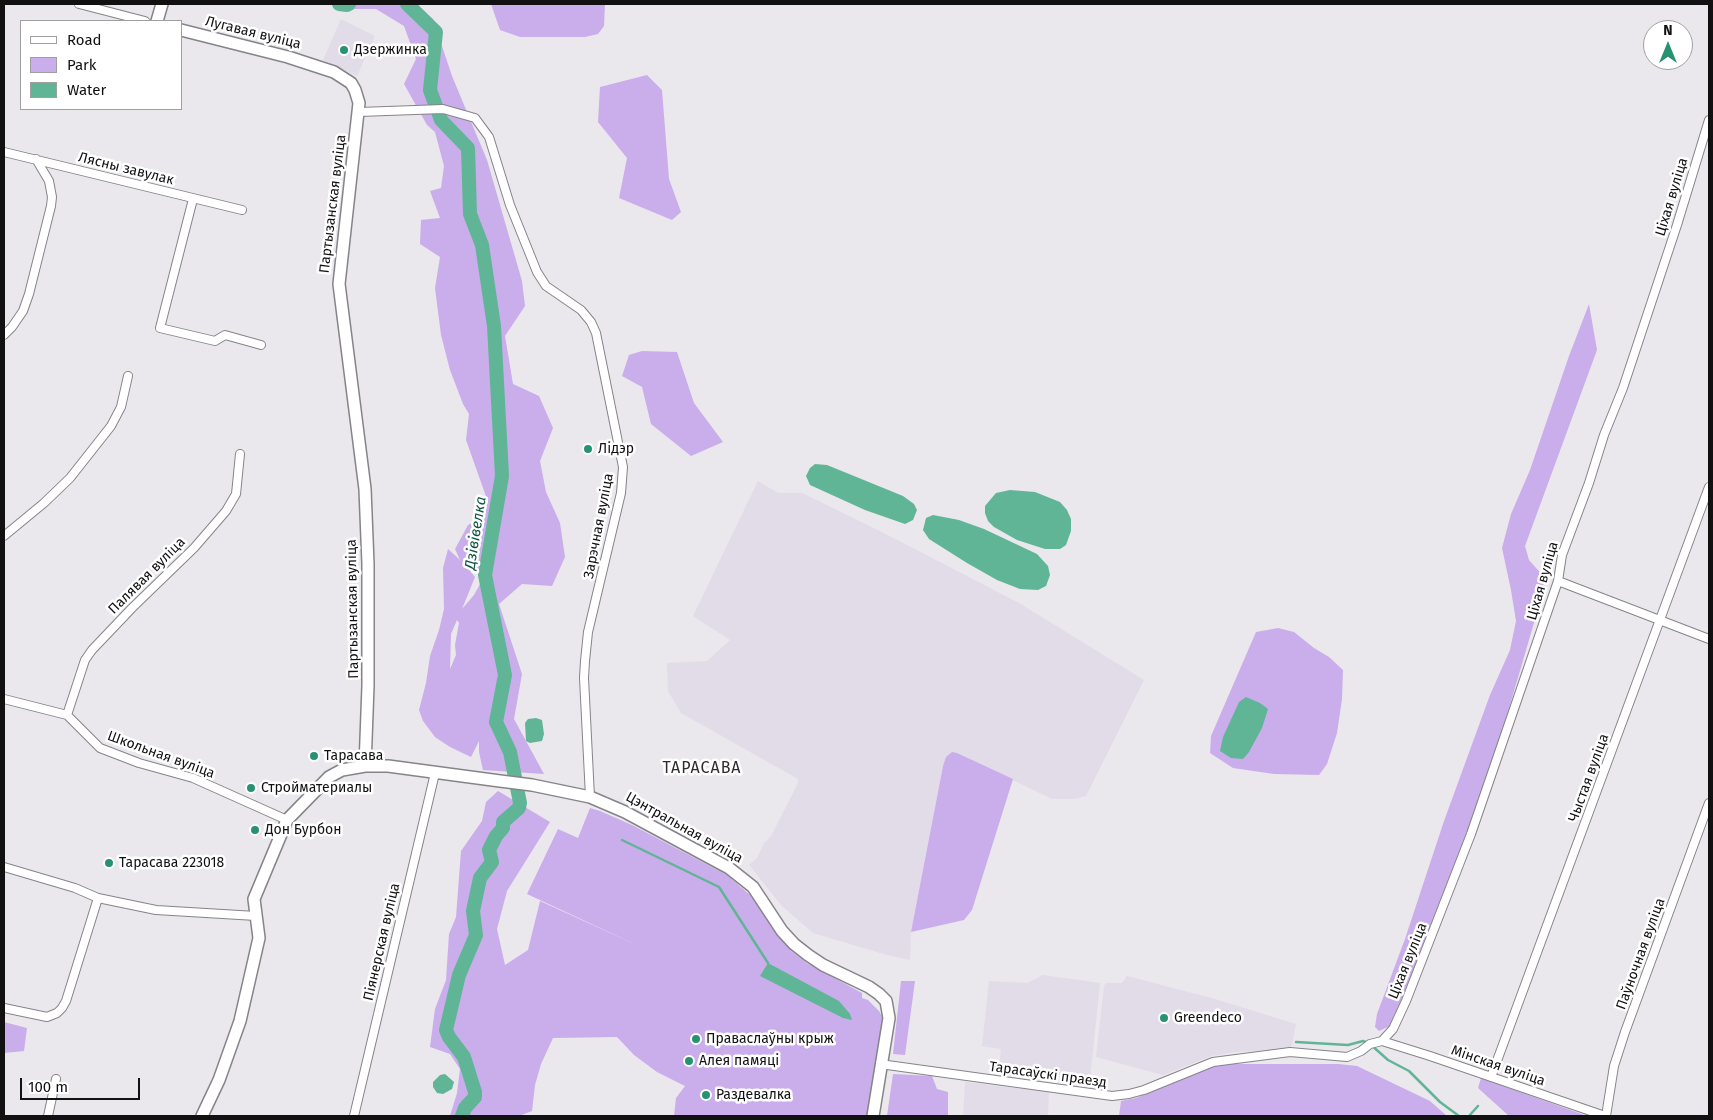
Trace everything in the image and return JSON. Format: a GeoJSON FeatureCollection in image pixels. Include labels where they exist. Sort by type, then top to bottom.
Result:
{"type":"FeatureCollection","features":[{"type":"Feature","properties":{"kind":"street"},"geometry":{"type":"LineString","coordinates":[[79,4],[141,20]]}},
{"type":"Feature","properties":{"kind":"street"},"geometry":{"type":"LineString","coordinates":[[157,20],[162,4]]}},
{"type":"Feature","properties":{"kind":"street","name":"Лугавая вуліца"},"geometry":{"type":"LineString","coordinates":[[182,30],[318,66]]}},
{"type":"Feature","properties":{"kind":"street","name":"Партызанская вуліца"},"geometry":{"type":"LineString","coordinates":[[318,66],[334,72],[350,83],[355,90],[359,102],[339,284],[365,489],[368,564],[368,686],[365,766]]}},
{"type":"Feature","properties":{"kind":"street","name":"Зарэчная вуліца"},"geometry":{"type":"LineString","coordinates":[[359,112],[438,110],[475,118],[489,137],[510,205],[537,272],[546,286],[581,310],[591,322],[596,333],[623,467],[621,493],[588,632],[585,661],[584,678],[590,797]]}},
{"type":"Feature","properties":{"kind":"street","name":"Ціхая вуліца"},"geometry":{"type":"LineString","coordinates":[[1382,1041],[1393,1029],[1406,1002],[1471,834],[1558,581],[1562,555],[1589,483],[1604,435],[1623,388],[1709,120]]}},
{"type":"Feature","properties":{"kind":"street","name":"Лясны завулак"},"geometry":{"type":"LineString","coordinates":[[4,152],[242,210]]}},
{"type":"Feature","properties":{"kind":"street"},"geometry":{"type":"LineString","coordinates":[[4,336],[23,311],[51,206],[52,196],[49,181],[36,159]]}},
{"type":"Feature","properties":{"kind":"street"},"geometry":{"type":"LineString","coordinates":[[193,199],[160,328],[215,341],[226,335],[261,345]]}},
{"type":"Feature","properties":{"kind":"street"},"geometry":{"type":"LineString","coordinates":[[4,536],[44,503],[70,478],[111,426],[121,407],[128,376]]}},
{"type":"Feature","properties":{"kind":"street","name":"Палявая вуліца"},"geometry":{"type":"LineString","coordinates":[[67,715],[85,660],[92,650],[194,548],[226,511],[236,494],[240,454]]}},
{"type":"Feature","properties":{"kind":"street","name":"Чыстая вуліца"},"geometry":{"type":"LineString","coordinates":[[1491,1077],[1709,487]]}},
{"type":"Feature","properties":{"kind":"street"},"geometry":{"type":"LineString","coordinates":[[1558,581],[1709,639]]}},
{"type":"Feature","properties":{"kind":"street"},"geometry":{"type":"LineString","coordinates":[[4,699],[67,715]]}},
{"type":"Feature","properties":{"kind":"street","name":"Школьная вуліца"},"geometry":{"type":"LineString","coordinates":[[67,715],[100,748],[139,763],[193,778],[287,820]]}},
{"type":"Feature","properties":{"kind":"street"},"geometry":{"type":"LineString","coordinates":[[202,1116],[219,1080],[240,1021],[259,938],[254,899],[287,820],[329,777],[342,770],[365,766]]}},
{"type":"Feature","properties":{"kind":"street","name":"Цэнтральная вуліца"},"geometry":{"type":"LineString","coordinates":[[365,766],[388,766],[532,785],[590,797],[625,812],[729,868],[753,887],[782,931],[794,944],[823,965],[869,987],[886,1001],[889,1018],[873,1116]]}},
{"type":"Feature","properties":{"kind":"street","name":"Піянерская вуліца"},"geometry":{"type":"LineString","coordinates":[[354,1116],[434,773]]}},
{"type":"Feature","properties":{"kind":"street","name":"Паўночная вуліца"},"geometry":{"type":"LineString","coordinates":[[1606,1116],[1614,1066],[1622,1040],[1709,803]]}},
{"type":"Feature","properties":{"kind":"street"},"geometry":{"type":"LineString","coordinates":[[4,867],[75,888],[98,898],[156,910],[256,916]]}},
{"type":"Feature","properties":{"kind":"street"},"geometry":{"type":"LineString","coordinates":[[4,1008],[47,1017],[57,1013],[62,1008],[98,898]]}},
{"type":"Feature","properties":{"kind":"street","name":"Тарасаўскі праезд"},"geometry":{"type":"LineString","coordinates":[[880,1064],[1112,1096],[1144,1090],[1213,1062],[1290,1052],[1347,1057],[1361,1051],[1370,1044],[1382,1041]]}},
{"type":"Feature","properties":{"kind":"street","name":"Мінская вуліца"},"geometry":{"type":"LineString","coordinates":[[1382,1041],[1606,1116]]}},
{"type":"Feature","properties":{"kind":"street"},"geometry":{"type":"LineString","coordinates":[[48,1116],[56,1079]]}},
{"type":"Feature","properties":{"kind":"shaded area"},"geometry":{"type":"Polygon","coordinates":[[[341,19],[375,36],[357,76],[323,60],[341,19]]]}},
{"type":"Feature","properties":{"kind":"shaded area"},"geometry":{"type":"Polygon","coordinates":[[[758,481],[778,493],[802,493],[882,532],[1019,603],[1144,680],[1086,796],[1074,799],[1052,799],[957,753],[943,766],[911,932],[910,960],[813,933],[781,905],[749,865],[757,858],[764,843],[771,836],[798,783],[798,779],[681,713],[668,691],[667,663],[707,661],[730,640],[693,616],[758,481]]]}},
{"type":"Feature","properties":{"kind":"shaded area"},"geometry":{"type":"Polygon","coordinates":[[[1043,975],[1100,983],[1090,1079],[999,1067],[1001,1049],[982,1046],[989,981],[1027,983],[1043,975]]]}},
{"type":"Feature","properties":{"kind":"shaded area"},"geometry":{"type":"Polygon","coordinates":[[[1127,976],[1215,999],[1296,1024],[1291,1049],[1235,1052],[1212,1056],[1163,1075],[1096,1057],[1104,986],[1106,983],[1122,983],[1127,976]]]}},
{"type":"Feature","properties":{"kind":"shaded area"},"geometry":{"type":"Polygon","coordinates":[[[965,1082],[1049,1092],[1048,1116],[963,1116],[965,1082]]]}},
{"type":"Feature","properties":{"kind":"green space"},"geometry":{"type":"Polygon","coordinates":[[[346,4],[417,4],[433,19],[452,76],[487,160],[522,281],[525,306],[505,336],[513,384],[539,396],[553,428],[540,461],[546,492],[560,523],[565,557],[552,586],[522,584],[499,604],[522,674],[514,719],[544,774],[483,770],[479,752],[479,741],[471,757],[450,747],[435,737],[423,721],[419,710],[430,656],[444,609],[443,568],[448,549],[460,560],[455,549],[468,525],[481,518],[488,502],[466,440],[469,414],[463,404],[450,370],[441,335],[435,288],[440,257],[420,244],[421,220],[440,218],[430,191],[441,188],[444,166],[435,132],[427,125],[404,84],[416,59],[404,26],[376,9],[355,9],[346,4]],[[466,566],[475,577],[462,609],[474,595],[485,575],[466,566]],[[457,620],[451,634],[450,669],[456,655],[455,645],[459,623],[457,620]]]}},
{"type":"Feature","properties":{"kind":"green space"},"geometry":{"type":"Polygon","coordinates":[[[491,4],[605,4],[604,26],[598,34],[585,37],[520,37],[500,30],[491,4]]]}},
{"type":"Feature","properties":{"kind":"green space"},"geometry":{"type":"Polygon","coordinates":[[[647,75],[662,90],[669,179],[681,212],[672,220],[619,198],[627,158],[598,122],[600,87],[647,75]]]}},
{"type":"Feature","properties":{"kind":"green space"},"geometry":{"type":"Polygon","coordinates":[[[1589,304],[1597,350],[1525,546],[1529,560],[1544,577],[1543,592],[1486,787],[1402,1003],[1390,1026],[1379,1031],[1375,1027],[1377,1014],[1490,695],[1510,650],[1516,621],[1502,548],[1511,514],[1530,470],[1589,304]]]}},
{"type":"Feature","properties":{"kind":"green space"},"geometry":{"type":"Polygon","coordinates":[[[642,351],[677,352],[694,403],[723,442],[691,456],[651,424],[642,387],[622,376],[629,355],[642,351]]]}},
{"type":"Feature","properties":{"kind":"green space"},"geometry":{"type":"Polygon","coordinates":[[[1278,628],[1294,632],[1329,657],[1343,670],[1342,699],[1337,733],[1327,764],[1319,775],[1274,774],[1233,768],[1210,753],[1211,736],[1256,632],[1278,628]]]}},
{"type":"Feature","properties":{"kind":"green space"},"geometry":{"type":"Polygon","coordinates":[[[952,752],[1013,779],[972,910],[964,920],[911,932],[943,766],[946,757],[952,752]]]}},
{"type":"Feature","properties":{"kind":"green space"},"geometry":{"type":"Polygon","coordinates":[[[498,791],[550,822],[507,891],[497,929],[505,965],[528,950],[540,901],[641,947],[527,894],[558,829],[578,838],[590,808],[600,811],[632,825],[727,875],[750,895],[791,951],[807,963],[862,993],[862,998],[868,1000],[879,1011],[883,1018],[882,1031],[870,1116],[674,1116],[676,1098],[685,1086],[657,1072],[634,1055],[617,1037],[553,1038],[541,1064],[535,1085],[532,1111],[519,1116],[450,1116],[457,1093],[460,1069],[450,1054],[430,1047],[435,1009],[446,980],[449,934],[456,917],[461,851],[482,821],[486,802],[498,791]]]}},
{"type":"Feature","properties":{"kind":"green space"},"geometry":{"type":"Polygon","coordinates":[[[901,981],[915,981],[905,1055],[893,1054],[901,981]]]}},
{"type":"Feature","properties":{"kind":"green space"},"geometry":{"type":"Polygon","coordinates":[[[4,1022],[27,1028],[24,1051],[4,1053],[4,1022]]]}},
{"type":"Feature","properties":{"kind":"green space"},"geometry":{"type":"Polygon","coordinates":[[[1219,1064],[1338,1064],[1357,1066],[1430,1101],[1447,1116],[1119,1116],[1121,1101],[1136,1098],[1219,1064]]]}},
{"type":"Feature","properties":{"kind":"green space"},"geometry":{"type":"Polygon","coordinates":[[[893,1074],[932,1076],[937,1089],[948,1092],[948,1116],[887,1116],[893,1074]]]}},
{"type":"Feature","properties":{"kind":"green space"},"geometry":{"type":"Polygon","coordinates":[[[1481,1078],[1587,1116],[1509,1116],[1478,1088],[1481,1078]]]}},
{"type":"Feature","properties":{"kind":"water"},"geometry":{"type":"Polygon","coordinates":[[[815,464],[827,465],[903,496],[914,504],[917,510],[913,520],[905,524],[865,510],[810,485],[806,476],[810,468],[815,464]]]}},
{"type":"Feature","properties":{"kind":"water"},"geometry":{"type":"Polygon","coordinates":[[[1010,490],[1035,492],[1060,502],[1067,510],[1071,519],[1071,531],[1066,545],[1060,549],[1045,549],[1017,540],[994,527],[988,521],[985,506],[996,493],[1010,490]]]}},
{"type":"Feature","properties":{"kind":"water"},"geometry":{"type":"Polygon","coordinates":[[[933,515],[959,520],[984,529],[1037,554],[1048,566],[1050,575],[1046,586],[1038,590],[1020,589],[997,580],[967,563],[929,539],[923,530],[926,518],[933,515]]]}},
{"type":"Feature","properties":{"kind":"water"},"geometry":{"type":"Polygon","coordinates":[[[1246,697],[1268,709],[1262,728],[1249,752],[1243,759],[1231,758],[1220,751],[1223,737],[1239,702],[1246,697]]]}},
{"type":"Feature","properties":{"kind":"water"},"geometry":{"type":"Polygon","coordinates":[[[536,718],[542,720],[544,734],[542,741],[530,743],[526,741],[525,723],[528,719],[536,718]]]}},
{"type":"Feature","properties":{"kind":"water"},"geometry":{"type":"Polygon","coordinates":[[[768,963],[839,1001],[850,1014],[852,1020],[843,1018],[760,976],[768,963]]]}},
{"type":"Feature","properties":{"kind":"water"},"geometry":{"type":"Polygon","coordinates":[[[445,1074],[454,1082],[452,1089],[443,1094],[437,1093],[433,1087],[433,1082],[440,1075],[445,1074]]]}},
{"type":"Feature","properties":{"kind":"waterway","name":"Дзівівелка"},"geometry":{"type":"LineString","coordinates":[[339,4],[349,4]]}},
{"type":"Feature","properties":{"kind":"waterway","name":"Дзівівелка"},"geometry":{"type":"LineString","coordinates":[[407,4],[436,32],[430,90],[441,120],[468,148],[470,214],[482,245],[494,326],[502,476],[485,575],[505,675],[496,722],[510,752],[520,803],[519,808],[503,822],[503,828],[496,836],[489,850],[492,862],[480,878],[473,911],[476,935],[459,975],[446,1030],[464,1057],[475,1092],[475,1097],[465,1108],[462,1116]]}},
{"type":"Feature","properties":{"kind":"waterway"},"geometry":{"type":"LineString","coordinates":[[622,840],[719,887],[768,963]]}},
{"type":"Feature","properties":{"kind":"waterway"},"geometry":{"type":"LineString","coordinates":[[1296,1042],[1348,1045],[1363,1041],[1370,1044],[1388,1060],[1409,1071],[1440,1102],[1459,1116]]}},
{"type":"Feature","properties":{"kind":"waterway"},"geometry":{"type":"LineString","coordinates":[[1469,1116],[1478,1106]]}},
{"type":"Feature","properties":{"kind":"place","name":"Дзержинка"},"geometry":{"type":"Point","coordinates":[344,50]}},
{"type":"Feature","properties":{"kind":"place","name":"Лідэр"},"geometry":{"type":"Point","coordinates":[588,449]}},
{"type":"Feature","properties":{"kind":"place","name":"Тарасава"},"geometry":{"type":"Point","coordinates":[314,756]}},
{"type":"Feature","properties":{"kind":"place","name":"Стройматериалы"},"geometry":{"type":"Point","coordinates":[251,788]}},
{"type":"Feature","properties":{"kind":"place","name":"Дон Бурбон"},"geometry":{"type":"Point","coordinates":[255,830]}},
{"type":"Feature","properties":{"kind":"place","name":"Тарасава 223018"},"geometry":{"type":"Point","coordinates":[109,863]}},
{"type":"Feature","properties":{"kind":"place","name":"Greendeco"},"geometry":{"type":"Point","coordinates":[1164,1018]}},
{"type":"Feature","properties":{"kind":"place","name":"Праваслаўны крыж"},"geometry":{"type":"Point","coordinates":[696,1039]}},
{"type":"Feature","properties":{"kind":"place","name":"Алея памяці"},"geometry":{"type":"Point","coordinates":[689,1061]}},
{"type":"Feature","properties":{"kind":"place","name":"Раздевалка"},"geometry":{"type":"Point","coordinates":[706,1095]}},
{"type":"Feature","properties":{"kind":"district","name":"ТАРАСАВА"},"geometry":{"type":"Point","coordinates":[702,769]}}]}
